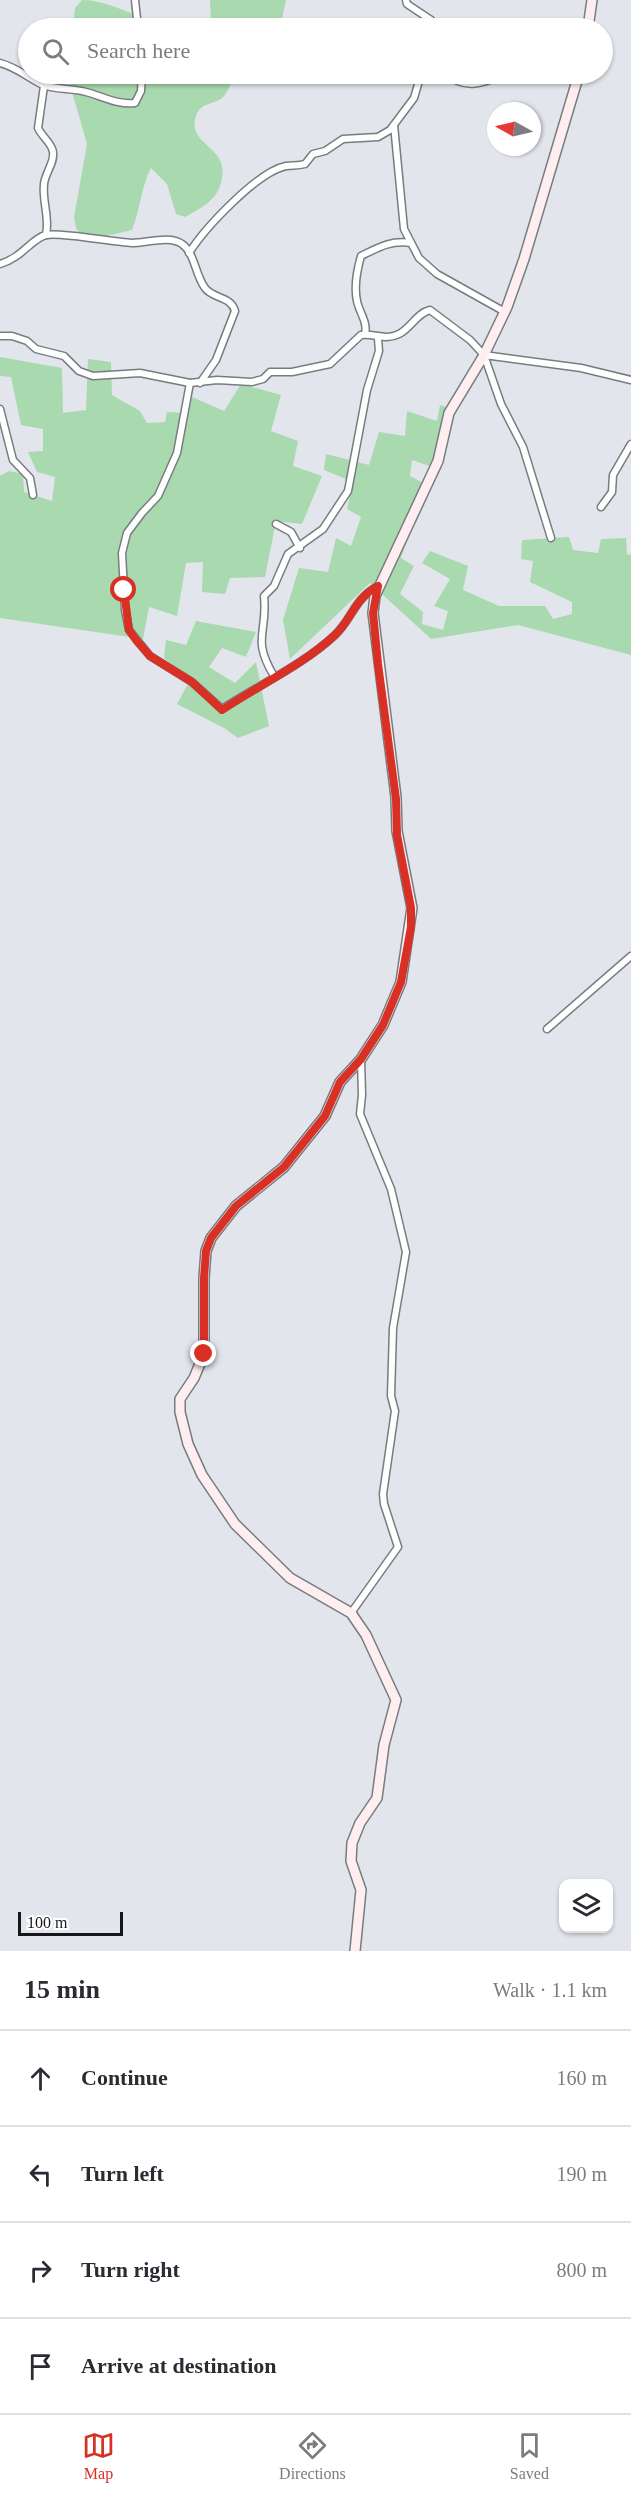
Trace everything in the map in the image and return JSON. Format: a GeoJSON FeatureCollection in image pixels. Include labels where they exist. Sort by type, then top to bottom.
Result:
{"type":"FeatureCollection","features":[{"type":"Feature","properties":{"kind":"street"},"geometry":{"type":"LineString","coordinates":[[135,0],[137,18]]}},
{"type":"Feature","properties":{"kind":"street"},"geometry":{"type":"LineString","coordinates":[[406,0],[407,4],[427,18]]}},
{"type":"Feature","properties":{"kind":"street"},"geometry":{"type":"LineString","coordinates":[[589,18],[592,0]]}},
{"type":"Feature","properties":{"kind":"street"},"geometry":{"type":"LineString","coordinates":[[0,63],[18,70]]}},
{"type":"Feature","properties":{"kind":"street"},"geometry":{"type":"LineString","coordinates":[[41,84],[87,92],[96,97],[126,104],[135,103],[141,91],[141,84]]}},
{"type":"Feature","properties":{"kind":"street"},"geometry":{"type":"LineString","coordinates":[[189,253],[213,219],[260,179],[286,166],[305,164],[314,154],[325,151],[343,139],[378,137],[394,125],[414,98],[418,84]]}},
{"type":"Feature","properties":{"kind":"street"},"geometry":{"type":"LineString","coordinates":[[355,1951],[361,1890],[351,1861],[352,1843],[360,1823],[377,1798],[384,1745],[396,1700],[366,1635],[351,1613],[290,1578],[235,1524],[202,1475],[188,1444],[180,1412],[180,1399],[194,1378],[204,1354],[204,1278],[206,1251],[211,1238],[236,1206],[284,1167],[326,1114],[340,1082],[361,1059],[383,1025],[401,982],[412,919],[397,835],[396,799],[377,654],[373,613],[378,586],[403,540],[438,461],[447,417],[484,356],[505,312],[524,259],[576,84]]}},
{"type":"Feature","properties":{"kind":"street"},"geometry":{"type":"LineString","coordinates":[[44,86],[38,128],[53,149],[54,156],[44,181],[44,206],[49,218],[46,235]]}},
{"type":"Feature","properties":{"kind":"street"},"geometry":{"type":"LineString","coordinates":[[394,125],[404,229],[419,258],[437,274],[505,312]]}},
{"type":"Feature","properties":{"kind":"street"},"geometry":{"type":"LineString","coordinates":[[0,264],[16,259],[34,241],[46,235],[122,242],[172,240],[181,243],[189,253],[209,293],[227,300],[234,305],[236,311],[216,360],[200,383]]}},
{"type":"Feature","properties":{"kind":"street"},"geometry":{"type":"LineString","coordinates":[[0,336],[12,336],[27,341],[36,348],[64,356],[79,371],[93,376],[140,373],[190,383],[217,380],[252,382],[263,379],[270,372],[292,372],[330,364],[353,340],[365,334],[367,328],[357,300],[357,270],[361,256],[382,245],[398,241],[411,243]]}},
{"type":"Feature","properties":{"kind":"street"},"geometry":{"type":"LineString","coordinates":[[365,334],[378,339],[402,333],[424,311],[430,310],[470,340],[484,356],[501,404],[523,447],[551,538]]}},
{"type":"Feature","properties":{"kind":"street"},"geometry":{"type":"LineString","coordinates":[[274,676],[260,647],[265,617],[264,596],[274,586],[288,554],[300,548],[323,529],[348,491],[367,390],[379,351],[378,339]]}},
{"type":"Feature","properties":{"kind":"street"},"geometry":{"type":"LineString","coordinates":[[484,356],[581,368],[631,380]]}},
{"type":"Feature","properties":{"kind":"street"},"geometry":{"type":"LineString","coordinates":[[190,383],[177,453],[158,496],[127,533],[122,553],[129,630],[150,656],[192,682],[222,710],[337,634],[348,615],[368,592],[378,586]]}},
{"type":"Feature","properties":{"kind":"street"},"geometry":{"type":"LineString","coordinates":[[0,408],[13,460],[30,478],[33,495]]}},
{"type":"Feature","properties":{"kind":"street"},"geometry":{"type":"LineString","coordinates":[[601,507],[612,492],[613,475],[631,444]]}},
{"type":"Feature","properties":{"kind":"street"},"geometry":{"type":"LineString","coordinates":[[276,524],[291,532],[300,548]]}},
{"type":"Feature","properties":{"kind":"street"},"geometry":{"type":"LineString","coordinates":[[547,1029],[631,956]]}},
{"type":"Feature","properties":{"kind":"street"},"geometry":{"type":"LineString","coordinates":[[351,1613],[398,1547],[383,1494],[395,1411],[391,1396],[394,1323],[406,1252],[391,1189],[360,1114],[361,1059]]}},
{"type":"Feature","properties":{"kind":"green space"},"geometry":{"type":"Polygon","coordinates":[[[82,0],[98,2],[143,18],[74,18],[75,8],[82,0]]]}},
{"type":"Feature","properties":{"kind":"green space"},"geometry":{"type":"Polygon","coordinates":[[[210,0],[286,0],[282,18],[211,18],[210,0]]]}},
{"type":"Feature","properties":{"kind":"green space"},"geometry":{"type":"Polygon","coordinates":[[[231,84],[224,96],[201,108],[196,116],[197,134],[215,153],[223,170],[216,195],[185,217],[176,214],[167,184],[151,168],[132,230],[102,237],[82,236],[76,228],[74,217],[87,144],[70,85],[231,84]]]}},
{"type":"Feature","properties":{"kind":"green space"},"geometry":{"type":"Polygon","coordinates":[[[0,357],[62,368],[63,413],[86,410],[88,359],[111,362],[112,395],[140,411],[147,423],[165,422],[167,412],[188,413],[192,397],[224,411],[241,384],[281,395],[271,431],[298,441],[293,466],[322,476],[302,524],[276,521],[265,577],[230,578],[225,594],[202,592],[203,562],[186,563],[177,616],[149,607],[143,639],[0,618],[0,476],[9,471],[23,474],[24,492],[52,501],[55,477],[37,472],[28,452],[43,451],[43,429],[21,425],[11,377],[0,376],[0,357]]]}},
{"type":"Feature","properties":{"kind":"green space"},"geometry":{"type":"Polygon","coordinates":[[[440,405],[452,409],[441,470],[412,460],[410,476],[425,484],[401,558],[414,566],[400,594],[423,612],[422,624],[443,630],[448,611],[434,606],[450,579],[422,563],[430,551],[468,566],[463,590],[499,606],[545,606],[553,619],[572,614],[572,602],[530,582],[533,561],[521,559],[522,540],[569,537],[573,550],[598,553],[601,539],[626,538],[627,554],[631,555],[631,655],[518,625],[431,639],[370,583],[290,659],[283,620],[299,568],[328,572],[336,538],[351,546],[361,517],[347,509],[353,482],[324,470],[326,454],[369,465],[379,432],[405,436],[407,411],[437,421],[440,405]]]}},
{"type":"Feature","properties":{"kind":"green space"},"geometry":{"type":"Polygon","coordinates":[[[196,621],[256,632],[246,657],[222,648],[209,667],[235,683],[256,662],[269,726],[238,738],[224,728],[177,704],[190,680],[164,658],[166,640],[186,645],[196,621]]]}},
{"type":"Feature","properties":{"kind":"route"},"geometry":{"type":"LineString","coordinates":[[124,590],[129,630],[136,640],[144,646],[150,656],[192,682],[222,710],[298,662],[337,634],[348,615],[368,592],[378,586],[373,604],[378,664],[396,799],[396,828],[411,908],[411,927],[401,982],[383,1025],[361,1059],[340,1082],[328,1112],[284,1167],[236,1206],[211,1238],[206,1251],[204,1278],[206,1331],[204,1354]]}}]}
